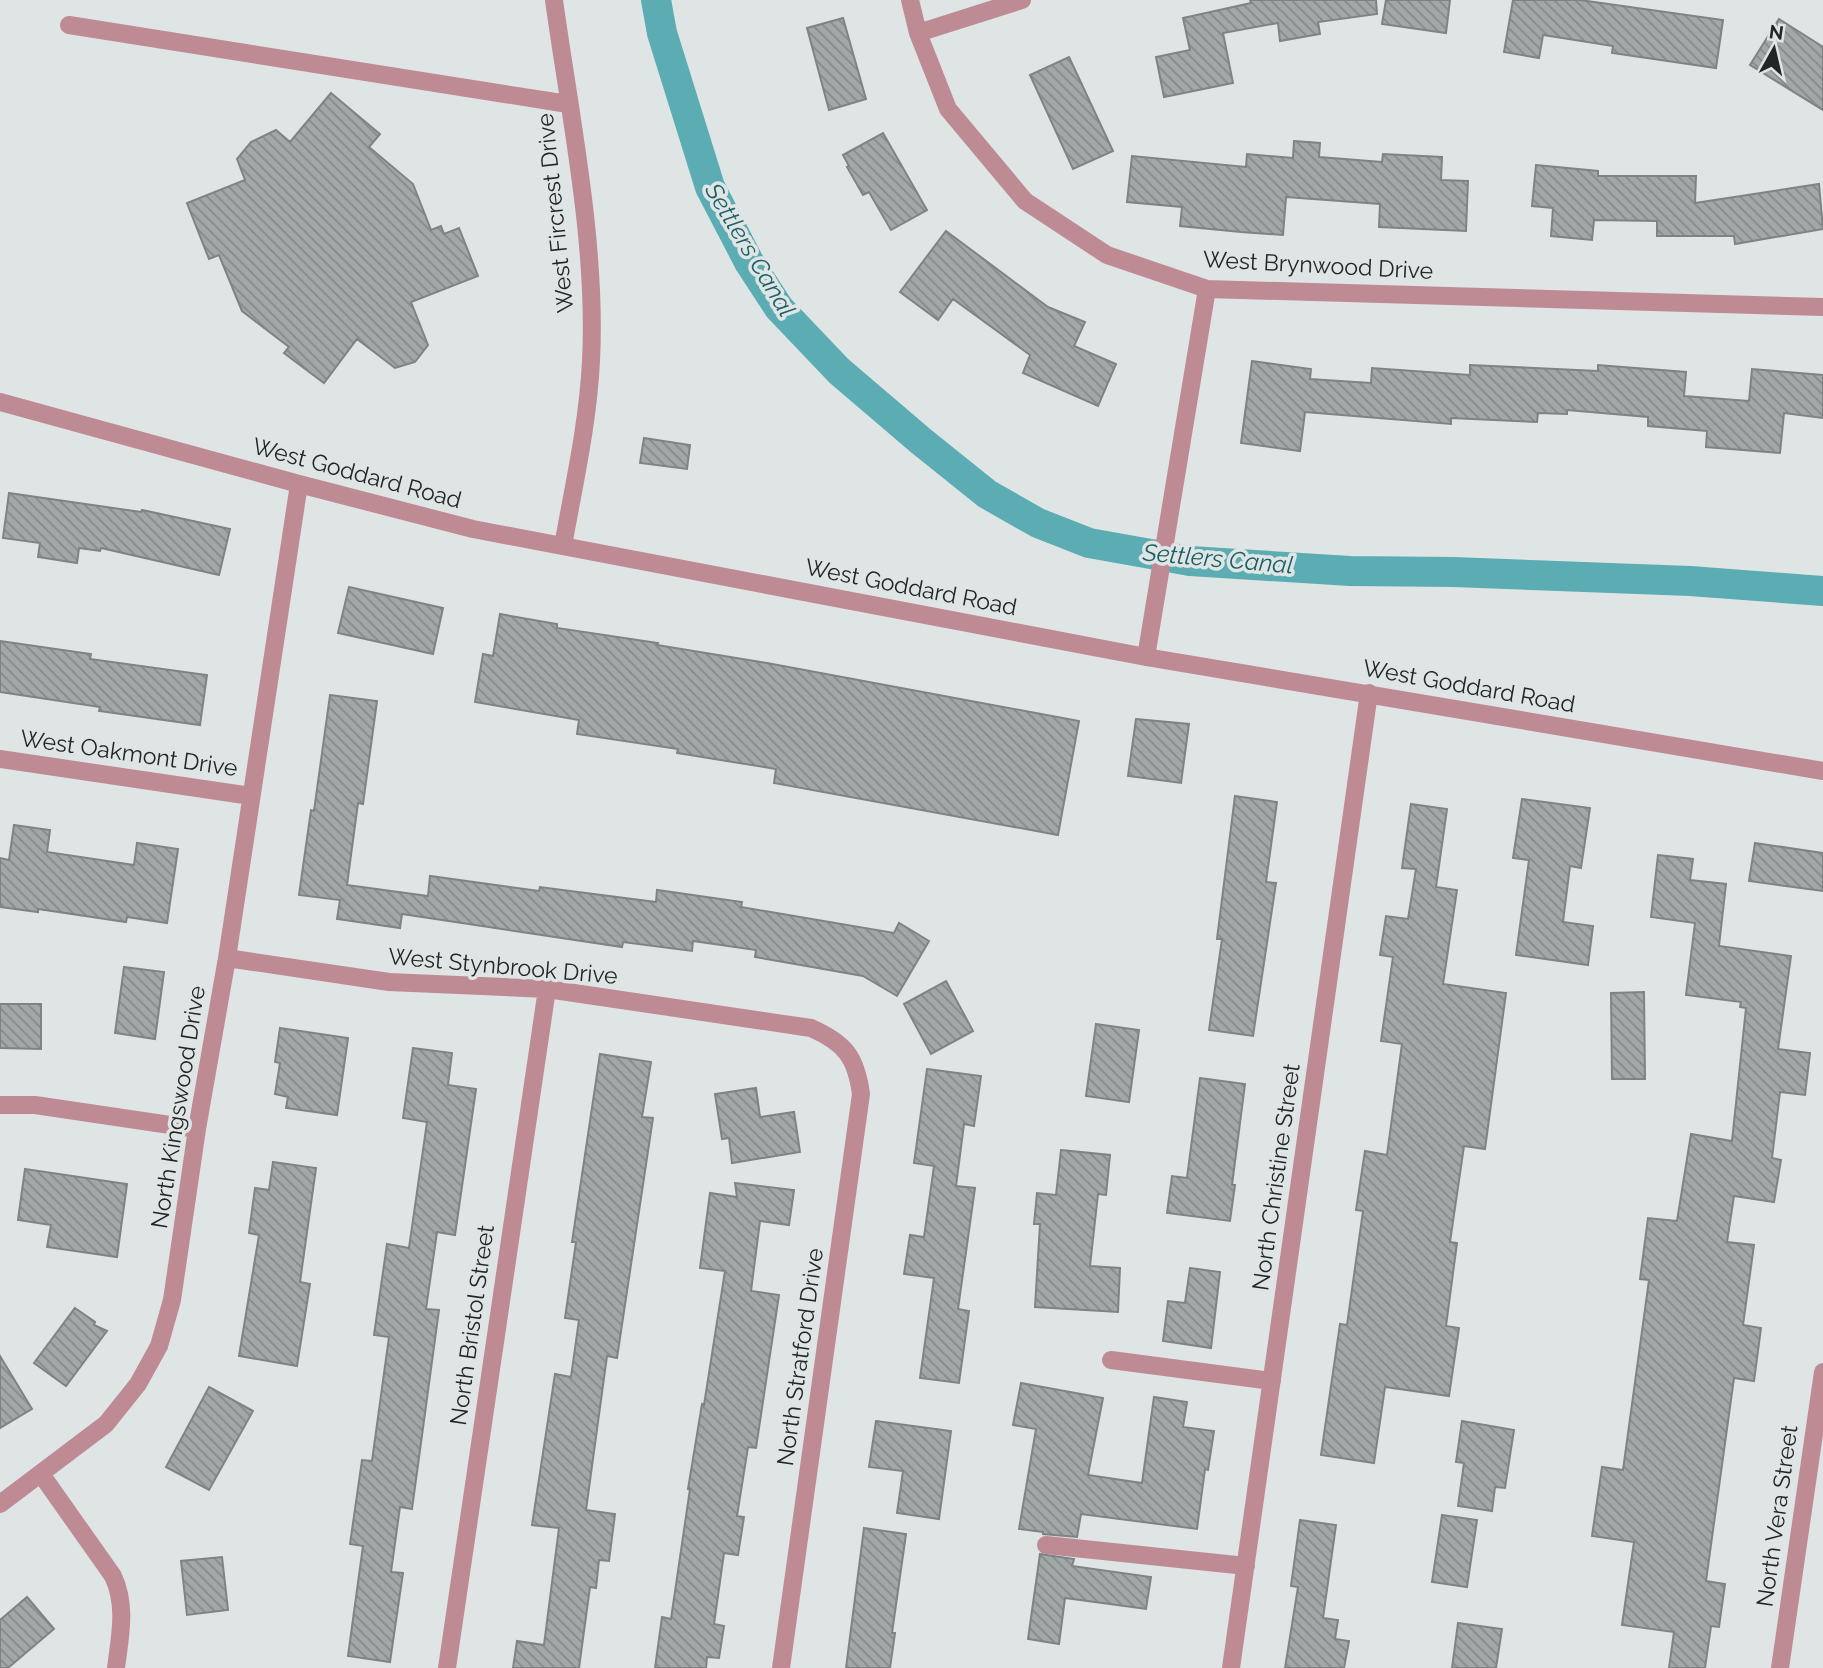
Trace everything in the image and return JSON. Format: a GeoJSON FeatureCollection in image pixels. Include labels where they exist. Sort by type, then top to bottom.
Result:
{"type":"FeatureCollection","features":[{"type":"Feature","properties":{"kind":"street","name":"West Fircrest Drive"},"geometry":{"type":"LineString","coordinates":[[554,0],[587,233],[592,300],[591,361],[584,433],[563,545]]}},
{"type":"Feature","properties":{"kind":"street","name":"West Brynwood Drive"},"geometry":{"type":"LineString","coordinates":[[911,0],[918,33],[948,109],[1025,201],[1107,255],[1207,289],[1823,307]]}},
{"type":"Feature","properties":{"kind":"street"},"geometry":{"type":"LineString","coordinates":[[918,33],[1023,0]]}},
{"type":"Feature","properties":{"kind":"street"},"geometry":{"type":"LineString","coordinates":[[69,25],[568,104]]}},
{"type":"Feature","properties":{"kind":"street"},"geometry":{"type":"LineString","coordinates":[[1146,657],[1207,289]]}},
{"type":"Feature","properties":{"kind":"street","name":"West Goddard Road"},"geometry":{"type":"LineString","coordinates":[[0,402],[299,484],[473,528],[1146,657],[1823,771]]}},
{"type":"Feature","properties":{"kind":"street","name":"North Kingswood Drive"},"geometry":{"type":"LineString","coordinates":[[0,1504],[106,1424],[138,1384],[159,1346],[172,1300],[299,484]]}},
{"type":"Feature","properties":{"kind":"street","name":"North Christine Street"},"geometry":{"type":"LineString","coordinates":[[1231,1668],[1368,693]]}},
{"type":"Feature","properties":{"kind":"street","name":"West Oakmont Drive"},"geometry":{"type":"LineString","coordinates":[[0,759],[251,796]]}},
{"type":"Feature","properties":{"kind":"street","name":"West Stynbrook Drive"},"geometry":{"type":"LineString","coordinates":[[227,958],[388,982],[547,989],[811,1028],[834,1038],[849,1054]]}},
{"type":"Feature","properties":{"kind":"street","name":"North Bristol Street"},"geometry":{"type":"LineString","coordinates":[[447,1668],[547,989]]}},
{"type":"Feature","properties":{"kind":"street","name":"North Stratford Drive"},"geometry":{"type":"LineString","coordinates":[[781,1668],[861,1094],[858,1074],[849,1054]]}},
{"type":"Feature","properties":{"kind":"street"},"geometry":{"type":"LineString","coordinates":[[0,1105],[35,1105],[197,1129]]}},
{"type":"Feature","properties":{"kind":"street"},"geometry":{"type":"LineString","coordinates":[[1111,1360],[1272,1381]]}},
{"type":"Feature","properties":{"kind":"street","name":"North Vera Street"},"geometry":{"type":"LineString","coordinates":[[1780,1668],[1823,1371]]}},
{"type":"Feature","properties":{"kind":"street"},"geometry":{"type":"LineString","coordinates":[[41,1474],[113,1576],[119,1589],[122,1623],[116,1668]]}},
{"type":"Feature","properties":{"kind":"street"},"geometry":{"type":"LineString","coordinates":[[1046,1545],[1246,1566]]}},
{"type":"Feature","properties":{"kind":"building"},"geometry":{"type":"Polygon","coordinates":[[[1250,0],[1376,0],[1377,14],[1318,22],[1320,34],[1280,41],[1278,23],[1223,33],[1233,83],[1164,97],[1156,57],[1190,50],[1183,18],[1251,3],[1250,0]]]}},
{"type":"Feature","properties":{"kind":"building"},"geometry":{"type":"Polygon","coordinates":[[[1386,0],[1450,0],[1446,33],[1382,24],[1386,0]]]}},
{"type":"Feature","properties":{"kind":"building"},"geometry":{"type":"Polygon","coordinates":[[[1513,0],[1580,0],[1723,20],[1716,68],[1612,53],[1613,46],[1543,35],[1539,58],[1504,52],[1513,0]]]}},
{"type":"Feature","properties":{"kind":"building"},"geometry":{"type":"Polygon","coordinates":[[[843,18],[866,99],[829,110],[807,28],[843,18]]]}},
{"type":"Feature","properties":{"kind":"building"},"geometry":{"type":"Polygon","coordinates":[[[1779,19],[1823,47],[1823,110],[1750,65],[1779,19]]]}},
{"type":"Feature","properties":{"kind":"building"},"geometry":{"type":"Polygon","coordinates":[[[1069,57],[1113,151],[1073,169],[1030,75],[1069,57]]]}},
{"type":"Feature","properties":{"kind":"building"},"geometry":{"type":"Polygon","coordinates":[[[331,93],[380,134],[369,147],[413,184],[431,230],[441,226],[444,234],[459,228],[478,276],[411,302],[428,345],[415,362],[395,368],[357,339],[324,383],[284,353],[289,347],[242,311],[219,255],[209,259],[187,203],[245,180],[237,159],[251,142],[276,130],[290,142],[331,93]]]}},
{"type":"Feature","properties":{"kind":"building"},"geometry":{"type":"Polygon","coordinates":[[[883,133],[927,210],[891,230],[869,192],[863,195],[843,155],[883,133]]]}},
{"type":"Feature","properties":{"kind":"building"},"geometry":{"type":"Polygon","coordinates":[[[1294,141],[1320,143],[1319,157],[1382,162],[1383,154],[1442,157],[1441,180],[1468,181],[1466,231],[1379,227],[1380,204],[1286,197],[1283,235],[1241,232],[1180,226],[1182,207],[1127,202],[1132,156],[1246,167],[1247,154],[1293,158],[1294,141]]]}},
{"type":"Feature","properties":{"kind":"building"},"geometry":{"type":"Polygon","coordinates":[[[1536,165],[1598,171],[1598,176],[1696,176],[1695,203],[1819,184],[1823,229],[1735,244],[1734,236],[1657,236],[1657,221],[1594,220],[1592,240],[1551,236],[1553,208],[1532,206],[1536,165]]]}},
{"type":"Feature","properties":{"kind":"building"},"geometry":{"type":"Polygon","coordinates":[[[946,231],[1048,307],[1085,322],[1074,346],[1116,364],[1098,406],[1023,373],[1030,355],[953,299],[938,320],[900,292],[946,231]]]}},
{"type":"Feature","properties":{"kind":"building"},"geometry":{"type":"Polygon","coordinates":[[[1252,361],[1311,369],[1310,379],[1371,383],[1372,368],[1470,375],[1470,365],[1598,371],[1598,365],[1686,372],[1684,396],[1749,401],[1752,369],[1823,375],[1823,418],[1784,413],[1780,453],[1706,447],[1707,431],[1648,426],[1648,417],[1567,410],[1567,414],[1538,413],[1537,422],[1451,418],[1451,424],[1305,412],[1300,451],[1241,443],[1252,361]]]}},
{"type":"Feature","properties":{"kind":"building"},"geometry":{"type":"Polygon","coordinates":[[[644,438],[690,445],[687,469],[640,463],[644,438]]]}},
{"type":"Feature","properties":{"kind":"building"},"geometry":{"type":"Polygon","coordinates":[[[9,493],[141,512],[142,510],[230,529],[219,575],[101,548],[100,551],[79,548],[77,563],[38,557],[40,543],[3,538],[9,493]]]}},
{"type":"Feature","properties":{"kind":"building"},"geometry":{"type":"Polygon","coordinates":[[[349,587],[443,608],[433,654],[338,633],[349,587]]]}},
{"type":"Feature","properties":{"kind":"building"},"geometry":{"type":"Polygon","coordinates":[[[500,614],[557,624],[557,628],[658,643],[657,645],[1079,721],[1058,835],[774,783],[776,769],[677,753],[678,749],[577,734],[579,720],[475,702],[483,654],[493,656],[500,614]]]}},
{"type":"Feature","properties":{"kind":"building"},"geometry":{"type":"Polygon","coordinates":[[[0,641],[91,654],[90,659],[207,675],[200,725],[99,711],[100,707],[0,692],[0,641]]]}},
{"type":"Feature","properties":{"kind":"building"},"geometry":{"type":"Polygon","coordinates":[[[330,695],[377,701],[363,804],[358,803],[347,885],[428,896],[430,876],[539,891],[540,887],[656,902],[657,890],[742,902],[741,907],[894,933],[899,923],[929,941],[897,996],[863,976],[755,957],[756,950],[693,941],[692,951],[623,942],[622,947],[402,914],[400,928],[337,919],[340,900],[299,895],[330,695]]]}},
{"type":"Feature","properties":{"kind":"building"},"geometry":{"type":"Polygon","coordinates":[[[1136,719],[1189,724],[1181,783],[1128,776],[1136,719]]]}},
{"type":"Feature","properties":{"kind":"building"},"geometry":{"type":"Polygon","coordinates":[[[1235,796],[1277,802],[1266,882],[1276,883],[1253,1036],[1209,1030],[1222,939],[1217,939],[1235,796]]]}},
{"type":"Feature","properties":{"kind":"building"},"geometry":{"type":"Polygon","coordinates":[[[1522,799],[1590,808],[1581,868],[1570,866],[1563,922],[1593,926],[1588,965],[1516,955],[1529,860],[1513,858],[1522,799]]]}},
{"type":"Feature","properties":{"kind":"building"},"geometry":{"type":"Polygon","coordinates":[[[1411,804],[1447,809],[1436,887],[1457,890],[1443,984],[1506,993],[1485,1149],[1464,1146],[1450,1242],[1457,1243],[1446,1326],[1459,1328],[1449,1396],[1385,1387],[1374,1463],[1321,1455],[1340,1324],[1347,1325],[1363,1211],[1356,1210],[1365,1151],[1387,1155],[1402,1044],[1381,1041],[1393,957],[1380,955],[1386,916],[1408,919],[1416,869],[1402,868],[1411,804]]]}},
{"type":"Feature","properties":{"kind":"building"},"geometry":{"type":"Polygon","coordinates":[[[14,825],[50,830],[47,852],[134,865],[137,843],[178,849],[167,923],[127,917],[126,922],[38,909],[38,912],[0,907],[0,858],[9,860],[14,825]]]}},
{"type":"Feature","properties":{"kind":"building"},"geometry":{"type":"Polygon","coordinates":[[[1755,843],[1823,853],[1823,891],[1749,881],[1755,843]]]}},
{"type":"Feature","properties":{"kind":"building"},"geometry":{"type":"Polygon","coordinates":[[[1658,855],[1693,859],[1690,880],[1726,884],[1719,946],[1791,956],[1778,1049],[1810,1053],[1805,1095],[1780,1092],[1772,1158],[1781,1160],[1774,1202],[1734,1196],[1727,1242],[1754,1245],[1743,1325],[1761,1328],[1754,1381],[1734,1378],[1706,1581],[1725,1584],[1719,1627],[1711,1626],[1705,1668],[1669,1668],[1674,1632],[1622,1625],[1634,1542],[1592,1536],[1602,1467],[1623,1470],[1649,1280],[1640,1279],[1648,1218],[1677,1221],[1691,1134],[1732,1141],[1746,1008],[1740,1007],[1741,1002],[1686,995],[1695,923],[1651,917],[1658,855]]]}},
{"type":"Feature","properties":{"kind":"building"},"geometry":{"type":"Polygon","coordinates":[[[124,967],[164,972],[155,1039],[115,1033],[124,967]]]}},
{"type":"Feature","properties":{"kind":"building"},"geometry":{"type":"Polygon","coordinates":[[[946,981],[973,1031],[931,1054],[904,1004],[946,981]]]}},
{"type":"Feature","properties":{"kind":"building"},"geometry":{"type":"Polygon","coordinates":[[[1644,992],[1645,1079],[1612,1079],[1611,993],[1644,992]]]}},
{"type":"Feature","properties":{"kind":"building"},"geometry":{"type":"Polygon","coordinates":[[[0,1004],[41,1004],[41,1049],[0,1048],[0,1004]]]}},
{"type":"Feature","properties":{"kind":"building"},"geometry":{"type":"Polygon","coordinates":[[[1096,1024],[1139,1030],[1129,1102],[1086,1096],[1096,1024]]]}},
{"type":"Feature","properties":{"kind":"building"},"geometry":{"type":"Polygon","coordinates":[[[280,1028],[348,1038],[337,1115],[286,1108],[288,1097],[275,1094],[280,1063],[275,1062],[280,1028]]]}},
{"type":"Feature","properties":{"kind":"building"},"geometry":{"type":"Polygon","coordinates":[[[413,1048],[452,1053],[448,1085],[476,1089],[455,1235],[437,1232],[426,1309],[439,1310],[412,1509],[400,1507],[391,1572],[403,1573],[390,1662],[348,1656],[363,1546],[350,1544],[362,1460],[372,1461],[389,1337],[374,1335],[387,1244],[409,1248],[427,1122],[403,1118],[413,1048]]]}},
{"type":"Feature","properties":{"kind":"building"},"geometry":{"type":"Polygon","coordinates":[[[600,1054],[651,1062],[642,1117],[653,1118],[617,1358],[607,1356],[586,1510],[615,1514],[609,1561],[599,1560],[596,1588],[590,1587],[579,1668],[513,1668],[517,1641],[544,1645],[559,1528],[532,1525],[555,1374],[571,1377],[579,1320],[565,1318],[576,1242],[572,1242],[600,1054]]]}},
{"type":"Feature","properties":{"kind":"building"},"geometry":{"type":"Polygon","coordinates":[[[927,1069],[981,1076],[974,1126],[964,1124],[956,1186],[975,1188],[958,1309],[969,1311],[959,1383],[920,1378],[934,1278],[904,1274],[910,1235],[924,1237],[934,1166],[914,1163],[927,1069]]]}},
{"type":"Feature","properties":{"kind":"building"},"geometry":{"type":"Polygon","coordinates":[[[1200,1078],[1245,1084],[1230,1221],[1167,1213],[1172,1176],[1187,1178],[1200,1078]]]}},
{"type":"Feature","properties":{"kind":"building"},"geometry":{"type":"Polygon","coordinates":[[[756,1088],[760,1117],[794,1112],[800,1152],[732,1163],[729,1138],[722,1139],[715,1094],[756,1088]]]}},
{"type":"Feature","properties":{"kind":"building"},"geometry":{"type":"Polygon","coordinates":[[[1061,1150],[1110,1155],[1106,1195],[1098,1194],[1090,1266],[1120,1268],[1118,1312],[1035,1307],[1040,1224],[1034,1224],[1037,1193],[1056,1195],[1061,1150]]]}},
{"type":"Feature","properties":{"kind":"building"},"geometry":{"type":"Polygon","coordinates":[[[273,1162],[316,1168],[300,1282],[310,1284],[297,1366],[239,1356],[259,1235],[249,1233],[255,1188],[269,1190],[273,1162]]]}},
{"type":"Feature","properties":{"kind":"building"},"geometry":{"type":"Polygon","coordinates":[[[25,1169],[127,1184],[117,1257],[47,1247],[51,1225],[18,1220],[25,1169]]]}},
{"type":"Feature","properties":{"kind":"building"},"geometry":{"type":"Polygon","coordinates":[[[735,1183],[794,1190],[789,1225],[760,1221],[751,1291],[779,1295],[756,1448],[748,1447],[737,1516],[744,1517],[738,1555],[724,1553],[714,1624],[724,1626],[719,1658],[707,1657],[706,1668],[655,1668],[662,1617],[671,1619],[688,1489],[725,1271],[700,1268],[710,1193],[737,1197],[735,1183]]]}},
{"type":"Feature","properties":{"kind":"building"},"geometry":{"type":"Polygon","coordinates":[[[1190,1268],[1220,1272],[1211,1348],[1163,1341],[1168,1301],[1185,1303],[1190,1268]]]}},
{"type":"Feature","properties":{"kind":"building"},"geometry":{"type":"Polygon","coordinates":[[[75,1308],[95,1322],[94,1325],[107,1331],[66,1386],[34,1363],[75,1308]]]}},
{"type":"Feature","properties":{"kind":"building"},"geometry":{"type":"Polygon","coordinates":[[[0,1356],[32,1409],[0,1428],[0,1356]]]}},
{"type":"Feature","properties":{"kind":"building"},"geometry":{"type":"Polygon","coordinates":[[[1021,1383],[1103,1398],[1088,1475],[1142,1483],[1154,1397],[1187,1402],[1183,1427],[1214,1431],[1208,1470],[1205,1469],[1197,1529],[1081,1514],[1077,1537],[1019,1529],[1036,1429],[1013,1425],[1021,1383]]]}},
{"type":"Feature","properties":{"kind":"building"},"geometry":{"type":"Polygon","coordinates":[[[209,1387],[253,1411],[209,1490],[166,1467],[209,1387]]]}},
{"type":"Feature","properties":{"kind":"building"},"geometry":{"type":"Polygon","coordinates":[[[876,1421],[951,1431],[939,1519],[897,1513],[903,1471],[869,1467],[876,1421]]]}},
{"type":"Feature","properties":{"kind":"building"},"geometry":{"type":"Polygon","coordinates":[[[1462,1421],[1514,1430],[1505,1488],[1495,1487],[1492,1511],[1458,1506],[1464,1463],[1456,1462],[1462,1421]]]}},
{"type":"Feature","properties":{"kind":"building"},"geometry":{"type":"Polygon","coordinates":[[[1442,1515],[1477,1520],[1467,1587],[1432,1582],[1442,1515]]]}},
{"type":"Feature","properties":{"kind":"building"},"geometry":{"type":"Polygon","coordinates":[[[1300,1520],[1336,1525],[1323,1618],[1338,1620],[1335,1639],[1349,1641],[1344,1668],[1285,1668],[1298,1587],[1291,1586],[1300,1520]]]}},
{"type":"Feature","properties":{"kind":"building"},"geometry":{"type":"Polygon","coordinates":[[[864,1528],[906,1534],[892,1633],[895,1633],[890,1668],[846,1668],[864,1528]]]}},
{"type":"Feature","properties":{"kind":"building"},"geometry":{"type":"Polygon","coordinates":[[[1040,1554],[1074,1559],[1072,1566],[1151,1577],[1146,1609],[1065,1598],[1059,1644],[1028,1639],[1040,1554]]]}},
{"type":"Feature","properties":{"kind":"building"},"geometry":{"type":"Polygon","coordinates":[[[222,1557],[228,1610],[187,1615],[181,1561],[222,1557]]]}},
{"type":"Feature","properties":{"kind":"building"},"geometry":{"type":"Polygon","coordinates":[[[27,1597],[54,1629],[8,1668],[0,1668],[0,1620],[27,1597]]]}},
{"type":"Feature","properties":{"kind":"building"},"geometry":{"type":"Polygon","coordinates":[[[1458,1623],[1502,1629],[1496,1668],[1452,1668],[1458,1623]]]}},
{"type":"Feature","properties":{"kind":"waterway","name":"Settlers Canal"},"geometry":{"type":"LineString","coordinates":[[656,0],[662,33],[710,187],[749,262],[779,308],[839,371],[921,441],[987,494],[1038,523],[1089,543],[1190,561],[1350,571],[1690,581],[1823,591]]}}]}
